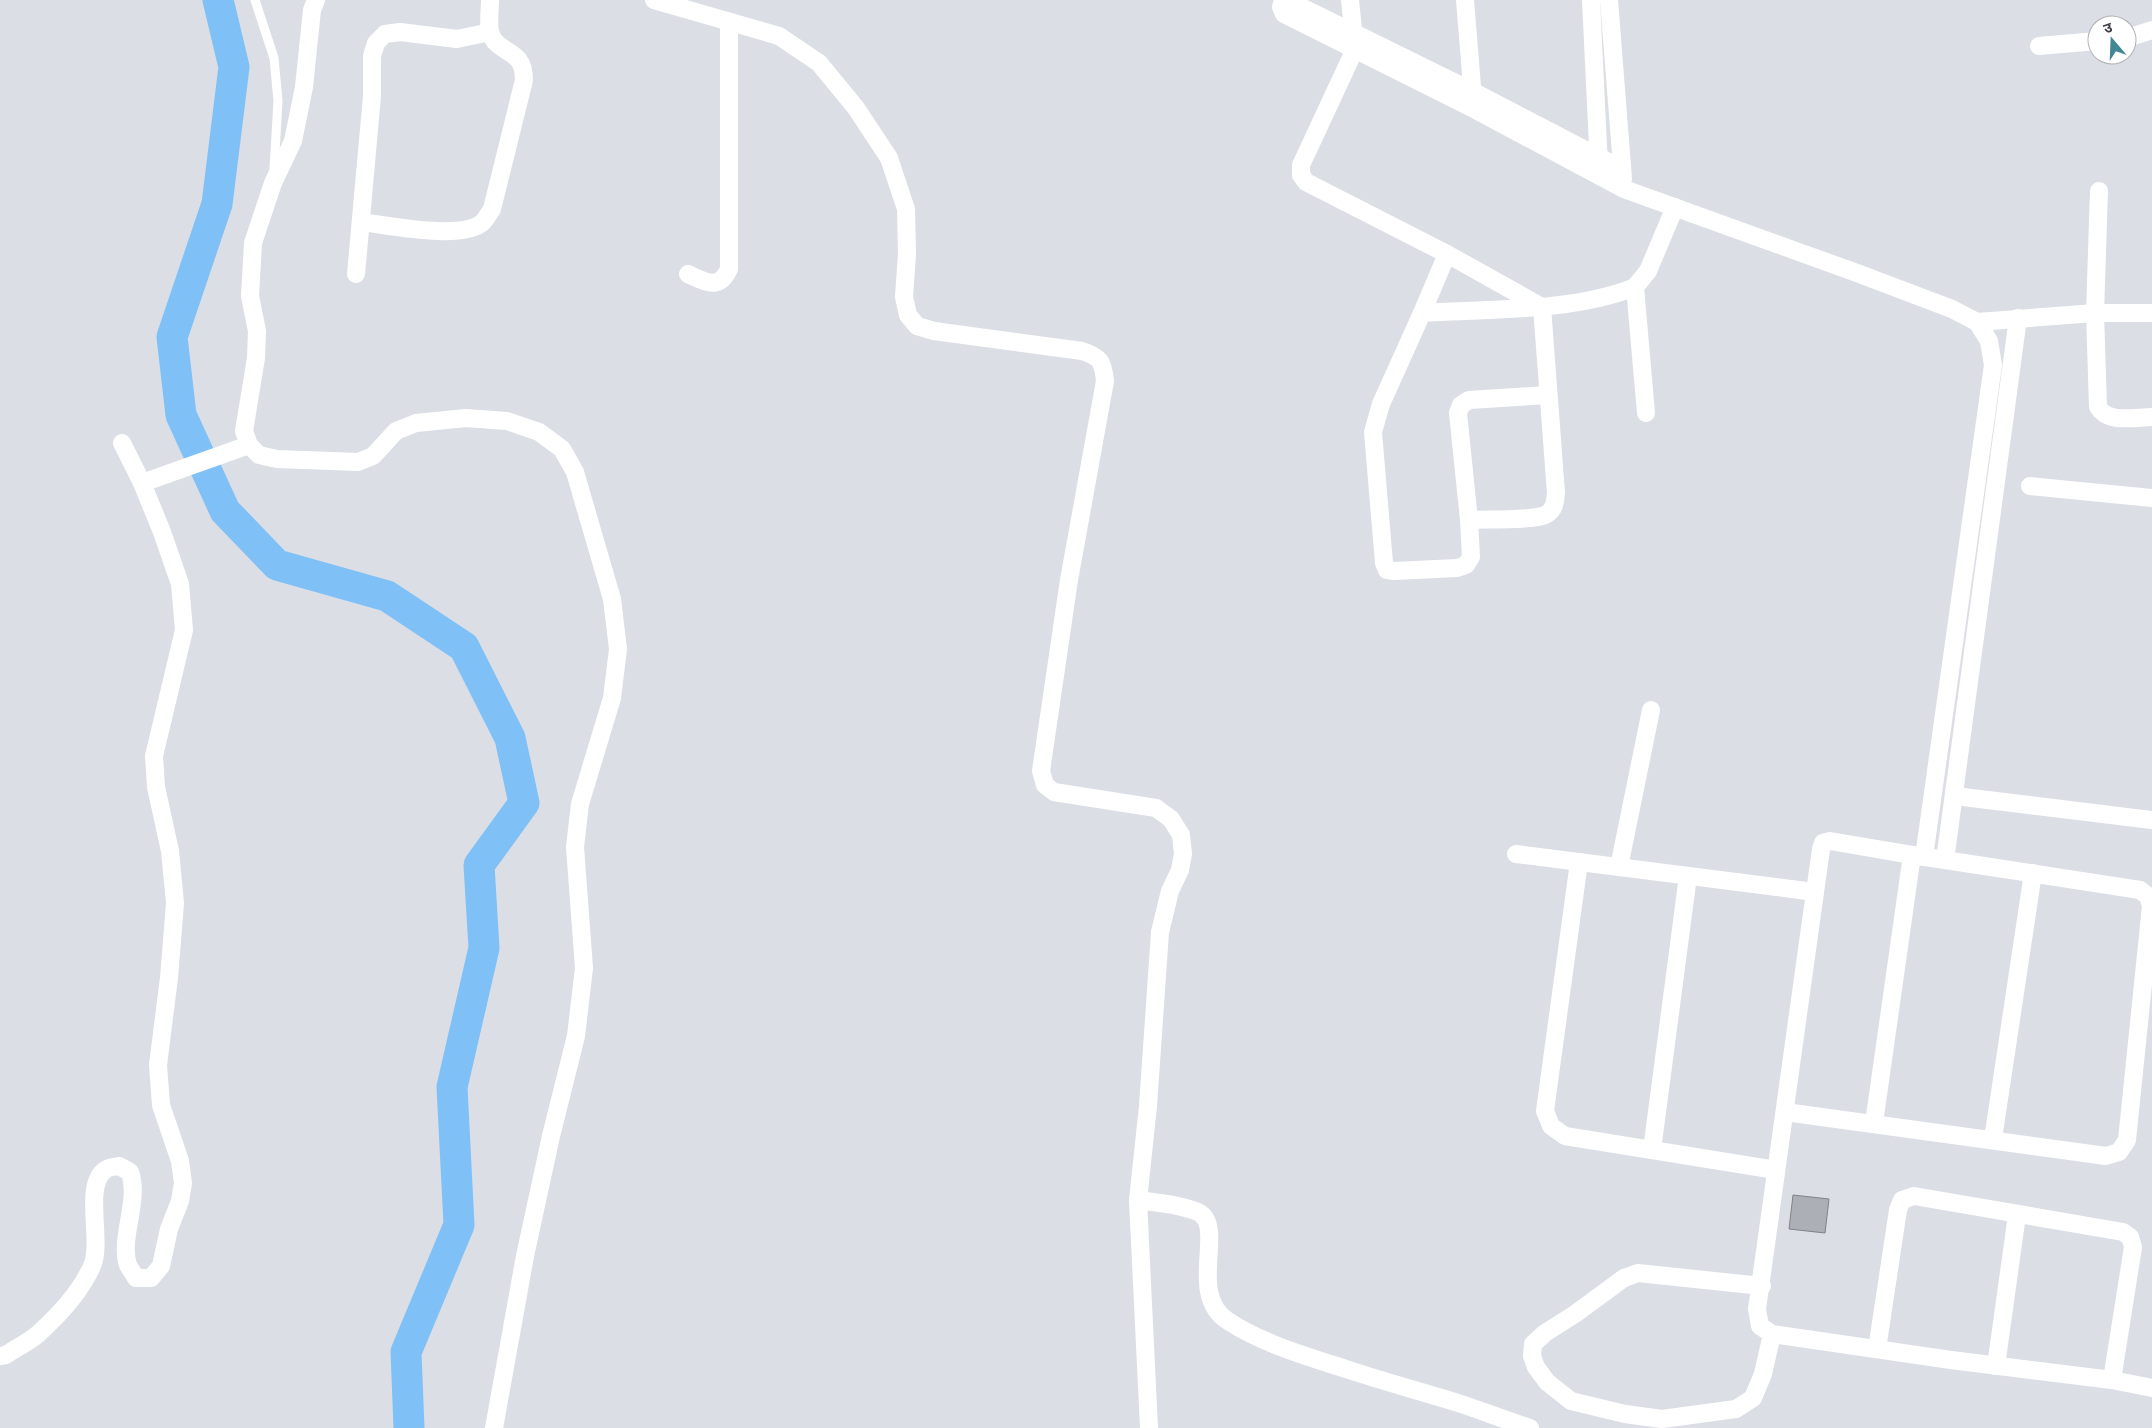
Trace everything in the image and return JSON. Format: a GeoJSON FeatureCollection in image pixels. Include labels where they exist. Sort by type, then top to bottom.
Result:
{"type":"FeatureCollection","features":[{"type":"Feature","properties":{"kind":"street"},"geometry":{"type":"LineString","coordinates":[[245,446],[244,431],[256,358],[257,331],[250,296],[253,242],[273,183],[294,141],[304,87],[312,10],[316,0]]}},
{"type":"Feature","properties":{"kind":"street"},"geometry":{"type":"LineString","coordinates":[[361,222],[441,232],[464,231],[482,223],[492,209],[524,80],[524,68],[520,60],[495,41],[490,32],[490,0]]}},
{"type":"Feature","properties":{"kind":"street"},"geometry":{"type":"LineString","coordinates":[[654,0],[779,36],[819,63],[856,108],[889,158],[906,208],[907,254],[904,298],[908,315],[917,326],[934,331],[1082,351],[1096,355],[1104,367],[1105,381],[1069,580],[1041,771],[1045,785],[1054,792],[1156,808],[1171,819],[1181,835],[1183,854],[1180,870],[1170,891],[1160,932],[1148,1106],[1138,1200],[1149,1428]]}},
{"type":"Feature","properties":{"kind":"street"},"geometry":{"type":"LineString","coordinates":[[1350,0],[1355,49],[1302,165],[1301,175],[1306,182],[1447,254],[1542,307]]}},
{"type":"Feature","properties":{"kind":"street"},"geometry":{"type":"LineString","coordinates":[[1465,0],[1474,109]]}},
{"type":"Feature","properties":{"kind":"street"},"geometry":{"type":"LineString","coordinates":[[1591,0],[1599,176]]}},
{"type":"Feature","properties":{"kind":"street"},"geometry":{"type":"LineString","coordinates":[[1609,0],[1624,189]]}},
{"type":"Feature","properties":{"kind":"street"},"geometry":{"type":"LineString","coordinates":[[1622,169],[1353,31],[1291,2],[1285,2],[1281,8],[1284,14],[1474,109],[1624,189],[1952,309],[1977,322],[1989,340],[1993,364],[1918,856],[1874,1123]]}},
{"type":"Feature","properties":{"kind":"street"},"geometry":{"type":"LineString","coordinates":[[688,274],[706,282],[716,283],[725,278],[729,269],[729,22]]}},
{"type":"Feature","properties":{"kind":"street"},"geometry":{"type":"LineString","coordinates":[[2137,35],[2152,30]]}},
{"type":"Feature","properties":{"kind":"street"},"geometry":{"type":"LineString","coordinates":[[356,274],[372,96],[372,56],[376,43],[385,34],[400,32],[457,39],[490,32]]}},
{"type":"Feature","properties":{"kind":"street"},"geometry":{"type":"LineString","coordinates":[[2039,46],[2087,42]]}},
{"type":"Feature","properties":{"kind":"street"},"geometry":{"type":"LineString","coordinates":[[2099,191],[2095,313],[2098,407],[2102,414],[2110,418],[2152,417]]}},
{"type":"Feature","properties":{"kind":"street"},"geometry":{"type":"LineString","coordinates":[[1422,313],[1542,307],[1613,296],[1635,287],[1648,271],[1675,207]]}},
{"type":"Feature","properties":{"kind":"street"},"geometry":{"type":"LineString","coordinates":[[1447,254],[1381,404],[1373,432],[1384,563],[1387,570],[1458,568],[1466,565],[1471,557],[1458,413],[1460,405],[1469,400],[1548,395]]}},
{"type":"Feature","properties":{"kind":"street"},"geometry":{"type":"LineString","coordinates":[[1635,287],[1646,413]]}},
{"type":"Feature","properties":{"kind":"street"},"geometry":{"type":"LineString","coordinates":[[1469,520],[1536,517],[1547,514],[1554,506],[1556,493],[1542,307]]}},
{"type":"Feature","properties":{"kind":"street"},"geometry":{"type":"LineString","coordinates":[[1977,322],[2095,313],[2152,313]]}},
{"type":"Feature","properties":{"kind":"street"},"geometry":{"type":"LineString","coordinates":[[1945,860],[2018,318]]}},
{"type":"Feature","properties":{"kind":"street"},"geometry":{"type":"LineString","coordinates":[[245,446],[258,454],[277,459],[358,462],[373,456],[396,431],[416,423],[466,418],[507,421],[539,432],[562,449],[575,472],[612,599],[618,649],[612,698],[580,804],[576,847],[584,968],[576,1036],[551,1136],[525,1256],[494,1428]]}},
{"type":"Feature","properties":{"kind":"street"},"geometry":{"type":"LineString","coordinates":[[0,1356],[6,1355],[37,1335],[82,1284],[93,1264],[95,1190],[99,1176],[106,1169],[119,1166],[130,1172],[134,1184],[126,1252],[128,1265],[136,1278],[151,1278],[161,1266],[169,1229],[180,1201],[183,1183],[180,1161],[161,1105],[158,1066],[169,978],[175,903],[170,851],[156,787],[154,756],[184,630],[180,584],[142,483],[122,443]]}},
{"type":"Feature","properties":{"kind":"street"},"geometry":{"type":"LineString","coordinates":[[142,483],[245,446]]}},
{"type":"Feature","properties":{"kind":"street"},"geometry":{"type":"LineString","coordinates":[[2030,486],[2152,498]]}},
{"type":"Feature","properties":{"kind":"street"},"geometry":{"type":"LineString","coordinates":[[1619,867],[1651,710]]}},
{"type":"Feature","properties":{"kind":"street"},"geometry":{"type":"LineString","coordinates":[[1954,796],[2152,820]]}},
{"type":"Feature","properties":{"kind":"street"},"geometry":{"type":"LineString","coordinates":[[1785,1112],[2106,1156],[2119,1152],[2127,1140],[2151,906],[2150,896],[2140,890],[1830,841],[1823,843],[1776,1170],[1762,1286],[1757,1309],[1760,1326],[1772,1334],[1996,1366],[2112,1380],[2152,1388]]}},
{"type":"Feature","properties":{"kind":"street"},"geometry":{"type":"LineString","coordinates":[[1516,854],[1815,892]]}},
{"type":"Feature","properties":{"kind":"street"},"geometry":{"type":"LineString","coordinates":[[1579,862],[1545,1111],[1551,1126],[1565,1136],[1776,1170]]}},
{"type":"Feature","properties":{"kind":"street"},"geometry":{"type":"LineString","coordinates":[[1993,1139],[2033,873]]}},
{"type":"Feature","properties":{"kind":"street"},"geometry":{"type":"LineString","coordinates":[[1652,1150],[1688,876]]}},
{"type":"Feature","properties":{"kind":"street"},"geometry":{"type":"LineString","coordinates":[[1877,1349],[1898,1210],[1902,1200],[1914,1196],[2122,1232],[2130,1237],[2133,1246],[2112,1380]]}},
{"type":"Feature","properties":{"kind":"street"},"geometry":{"type":"LineString","coordinates":[[1138,1200],[1190,1209],[1199,1212],[1206,1220],[1209,1232],[1208,1289],[1211,1303],[1218,1314],[1228,1321],[1290,1351],[1530,1428]]}},
{"type":"Feature","properties":{"kind":"street"},"geometry":{"type":"LineString","coordinates":[[1996,1366],[2017,1215]]}},
{"type":"Feature","properties":{"kind":"street"},"geometry":{"type":"LineString","coordinates":[[1762,1286],[1638,1273],[1624,1278],[1575,1314],[1545,1333],[1533,1344],[1532,1356],[1536,1367],[1547,1382],[1571,1401],[1625,1414],[1662,1419],[1736,1409],[1753,1398],[1762,1374],[1772,1334]]}},
{"type":"Feature","properties":{"kind":"lane"},"geometry":{"type":"LineString","coordinates":[[255,0],[274,58],[278,101],[273,183]]}},
{"type":"Feature","properties":{"kind":"building"},"geometry":{"type":"Polygon","coordinates":[[[1793,1195],[1829,1199],[1825,1233],[1789,1229],[1793,1195]]]}},
{"type":"Feature","properties":{"kind":"waterway"},"geometry":{"type":"LineString","coordinates":[[218,0],[234,67],[217,204],[172,337],[181,415],[225,511],[277,565],[387,596],[464,647],[510,738],[524,803],[479,865],[484,948],[452,1087],[459,1225],[406,1352],[409,1428]]}}]}
